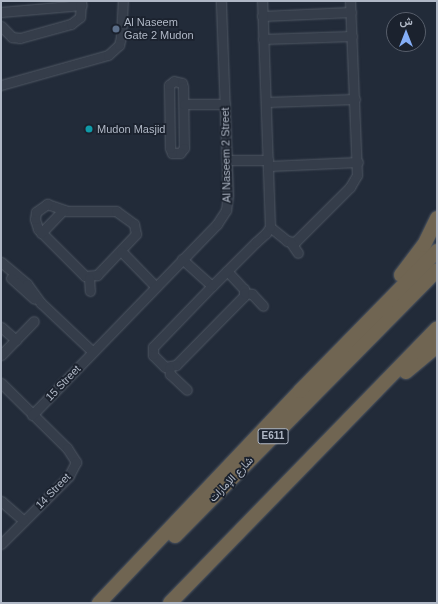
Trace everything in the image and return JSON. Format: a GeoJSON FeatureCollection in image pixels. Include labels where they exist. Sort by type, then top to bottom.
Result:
{"type":"FeatureCollection","features":[{"type":"Feature","properties":{"kind":"highway"},"geometry":{"type":"LineString","coordinates":[[171,527],[228,457],[411,264],[424,245],[437,218]]}},
{"type":"Feature","properties":{"kind":"highway"},"geometry":{"type":"LineString","coordinates":[[99,603],[437,251]]}},
{"type":"Feature","properties":{"kind":"highway","name":"شارع الإمارات"},"geometry":{"type":"LineString","coordinates":[[110,603],[437,270]]}},
{"type":"Feature","properties":{"kind":"highway"},"geometry":{"type":"LineString","coordinates":[[170,603],[372,398],[437,328]]}},
{"type":"Feature","properties":{"kind":"highway"},"geometry":{"type":"LineString","coordinates":[[372,398],[437,346]]}},
{"type":"Feature","properties":{"kind":"street","name":"Al Naseem 2 Street"},"geometry":{"type":"LineString","coordinates":[[93,352],[155,286],[217,224],[226,210],[227,160],[221,1]]}},
{"type":"Feature","properties":{"kind":"street"},"geometry":{"type":"LineString","coordinates":[[187,390],[170,374],[169,368],[155,358],[153,347],[270,227],[269,163],[262,1]]}},
{"type":"Feature","properties":{"kind":"street"},"geometry":{"type":"LineString","coordinates":[[291,242],[299,239],[350,187],[357,175],[358,162],[350,1]]}},
{"type":"Feature","properties":{"kind":"street"},"geometry":{"type":"LineString","coordinates":[[1,12],[82,3],[80,17],[76,21],[25,37],[12,36],[1,26]]}},
{"type":"Feature","properties":{"kind":"street"},"geometry":{"type":"LineString","coordinates":[[1,88],[15,82],[108,55],[119,44],[121,31],[120,3]]}},
{"type":"Feature","properties":{"kind":"street"},"geometry":{"type":"LineString","coordinates":[[262,16],[351,12]]}},
{"type":"Feature","properties":{"kind":"street"},"geometry":{"type":"LineString","coordinates":[[263,39],[352,36]]}},
{"type":"Feature","properties":{"kind":"street"},"geometry":{"type":"LineString","coordinates":[[180,81],[183,85],[184,104],[184,150],[172,152],[170,148],[169,87],[172,82],[180,81]]}},
{"type":"Feature","properties":{"kind":"street"},"geometry":{"type":"LineString","coordinates":[[1,84],[15,82]]}},
{"type":"Feature","properties":{"kind":"street"},"geometry":{"type":"LineString","coordinates":[[266,102],[355,99]]}},
{"type":"Feature","properties":{"kind":"street"},"geometry":{"type":"LineString","coordinates":[[184,104],[225,104]]}},
{"type":"Feature","properties":{"kind":"street"},"geometry":{"type":"LineString","coordinates":[[227,160],[269,163],[358,162]]}},
{"type":"Feature","properties":{"kind":"street"},"geometry":{"type":"LineString","coordinates":[[54,205],[63,210],[122,213],[134,224],[137,231],[121,251],[97,274],[89,278],[82,274],[41,232],[35,219],[41,206],[54,205]]}},
{"type":"Feature","properties":{"kind":"street"},"geometry":{"type":"LineString","coordinates":[[41,232],[63,210]]}},
{"type":"Feature","properties":{"kind":"street"},"geometry":{"type":"LineString","coordinates":[[270,227],[291,242],[298,253]]}},
{"type":"Feature","properties":{"kind":"street"},"geometry":{"type":"LineString","coordinates":[[121,251],[155,286]]}},
{"type":"Feature","properties":{"kind":"street"},"geometry":{"type":"LineString","coordinates":[[182,259],[212,286]]}},
{"type":"Feature","properties":{"kind":"street"},"geometry":{"type":"LineString","coordinates":[[1,262],[93,352]]}},
{"type":"Feature","properties":{"kind":"street"},"geometry":{"type":"LineString","coordinates":[[1,267],[22,284]]}},
{"type":"Feature","properties":{"kind":"street"},"geometry":{"type":"LineString","coordinates":[[227,271],[245,293],[252,294],[263,306]]}},
{"type":"Feature","properties":{"kind":"street"},"geometry":{"type":"LineString","coordinates":[[89,278],[90,291]]}},
{"type":"Feature","properties":{"kind":"street"},"geometry":{"type":"LineString","coordinates":[[169,368],[176,365],[245,293]]}},
{"type":"Feature","properties":{"kind":"street"},"geometry":{"type":"LineString","coordinates":[[1,355],[34,321]]}},
{"type":"Feature","properties":{"kind":"street"},"geometry":{"type":"LineString","coordinates":[[1,327],[16,340]]}},
{"type":"Feature","properties":{"kind":"street","name":"15 Street"},"geometry":{"type":"LineString","coordinates":[[32,415],[93,352]]}},
{"type":"Feature","properties":{"kind":"street","name":"14 Street"},"geometry":{"type":"LineString","coordinates":[[1,383],[73,454],[76,462],[69,476],[1,544]]}},
{"type":"Feature","properties":{"kind":"street"},"geometry":{"type":"LineString","coordinates":[[1,500],[24,522]]}},
{"type":"Feature","properties":{"kind":"place","name":"Al Naseem Gate 2 Mudon"},"geometry":{"type":"Point","coordinates":[116,29]}},
{"type":"Feature","properties":{"kind":"place","name":"Mudon Masjid"},"geometry":{"type":"Point","coordinates":[89,129]}}]}
